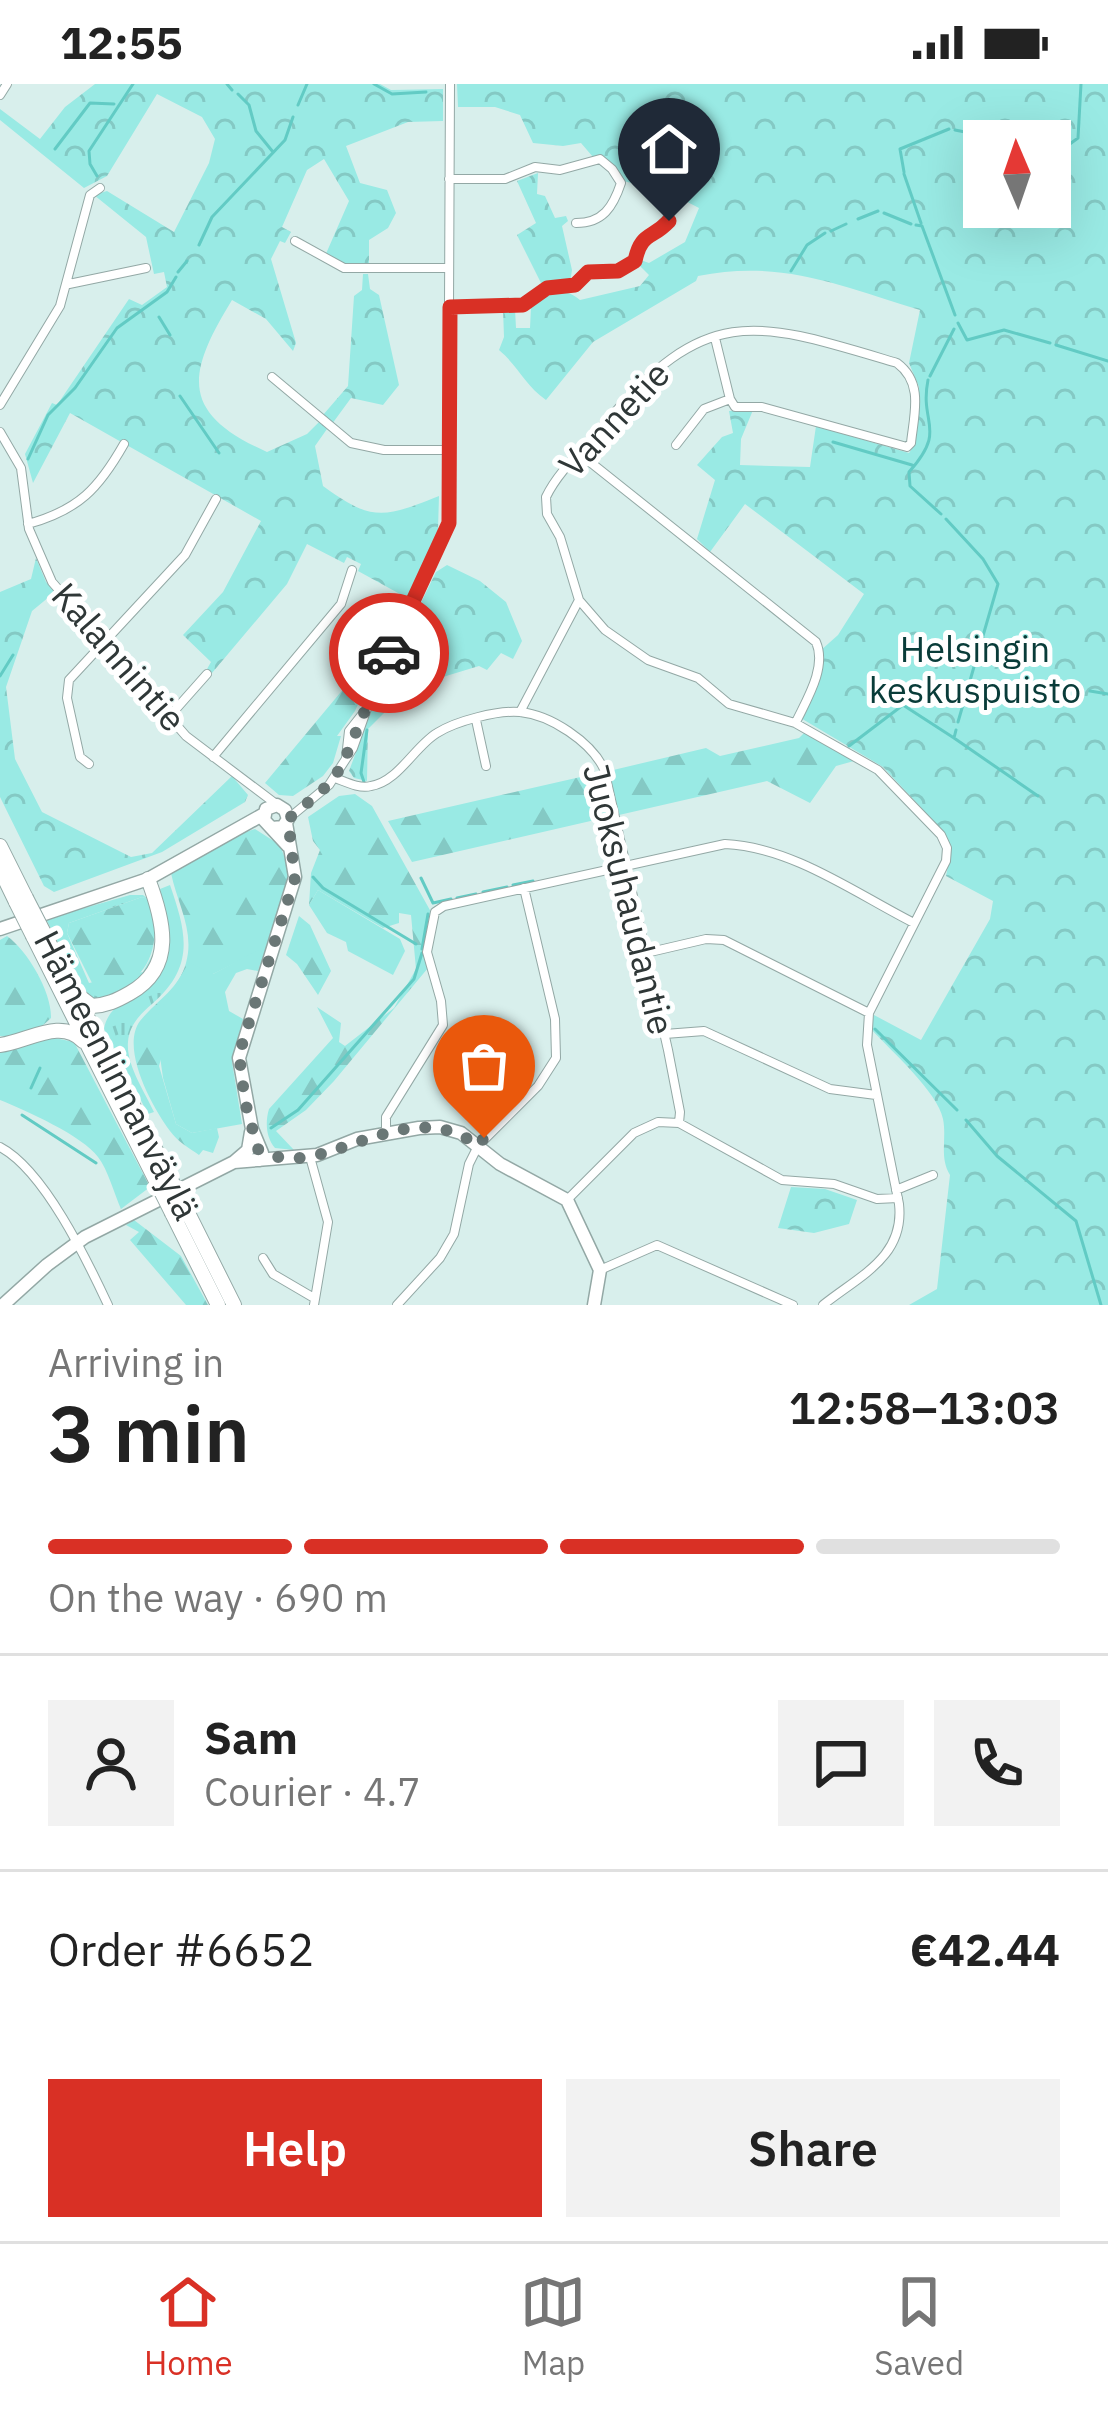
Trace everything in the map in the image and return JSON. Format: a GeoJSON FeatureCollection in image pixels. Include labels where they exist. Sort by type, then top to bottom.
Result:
{"type":"FeatureCollection","features":[{"type":"Feature","properties":{"kind":"highway","name":"Hämeenlinnanväylä"},"geometry":{"type":"LineString","coordinates":[[0,846],[21,900]]}},
{"type":"Feature","properties":{"kind":"highway","name":"Hämeenlinnanväylä"},"geometry":{"type":"LineString","coordinates":[[0,869],[39,934],[87,1045],[163,1180]]}},
{"type":"Feature","properties":{"kind":"highway"},"geometry":{"type":"LineString","coordinates":[[109,1058],[99,1024],[110,1004],[146,982],[163,953],[163,930],[148,879]]}},
{"type":"Feature","properties":{"kind":"highway"},"geometry":{"type":"LineString","coordinates":[[50,1031],[62,1018],[66,990],[86,1003],[110,1004]]}},
{"type":"Feature","properties":{"kind":"highway","name":"Hämeenlinnanväylä"},"geometry":{"type":"LineString","coordinates":[[66,990],[109,1058],[218,1305]]}},
{"type":"Feature","properties":{"kind":"highway"},"geometry":{"type":"LineString","coordinates":[[0,1045],[50,1031],[72,1031],[87,1045]]}},
{"type":"Feature","properties":{"kind":"highway","name":"Hämeenlinnanväylä"},"geometry":{"type":"LineString","coordinates":[[178,1210],[234,1305]]}},
{"type":"Feature","properties":{"kind":"main road"},"geometry":{"type":"LineString","coordinates":[[5,929],[148,879],[241,829],[276,816],[292,852],[295,878],[239,1054],[252,1130],[251,1155]]}},
{"type":"Feature","properties":{"kind":"main road"},"geometry":{"type":"LineString","coordinates":[[3,1305],[77,1242],[251,1155],[310,1156],[386,1133],[440,1127],[466,1136],[500,1164],[567,1200],[600,1270],[594,1305]]}},
{"type":"Feature","properties":{"kind":"street"},"geometry":{"type":"LineString","coordinates":[[0,95],[7,84]]}},
{"type":"Feature","properties":{"kind":"street"},"geometry":{"type":"LineString","coordinates":[[276,816],[308,801],[334,778],[446,536],[451,510],[450,84]]}},
{"type":"Feature","properties":{"kind":"street"},"geometry":{"type":"LineString","coordinates":[[449,179],[505,179],[535,167],[560,170],[600,159],[621,183],[614,203],[602,218],[576,224]]}},
{"type":"Feature","properties":{"kind":"street"},"geometry":{"type":"LineString","coordinates":[[0,405],[52,321],[69,284],[90,195],[100,188]]}},
{"type":"Feature","properties":{"kind":"street"},"geometry":{"type":"LineString","coordinates":[[450,307],[523,305],[547,288],[575,285],[588,272],[618,271],[635,261],[646,235],[656,234],[669,221],[673,200]]}},
{"type":"Feature","properties":{"kind":"street"},"geometry":{"type":"LineString","coordinates":[[295,241],[344,268],[449,268]]}},
{"type":"Feature","properties":{"kind":"street"},"geometry":{"type":"LineString","coordinates":[[69,284],[146,268]]}},
{"type":"Feature","properties":{"kind":"street","name":"Vannetie"},"geometry":{"type":"LineString","coordinates":[[579,600],[560,537],[545,508],[552,486],[652,370],[674,355],[749,329],[783,330],[898,363],[915,386],[908,447],[762,407],[736,407],[730,399]]}},
{"type":"Feature","properties":{"kind":"street"},"geometry":{"type":"LineString","coordinates":[[676,445],[704,409],[730,399],[715,338]]}},
{"type":"Feature","properties":{"kind":"street"},"geometry":{"type":"LineString","coordinates":[[272,377],[351,443],[384,451],[451,450]]}},
{"type":"Feature","properties":{"kind":"street","name":"Kalannintie"},"geometry":{"type":"LineString","coordinates":[[0,432],[21,468],[28,524],[52,582],[169,718],[254,788],[276,816]]}},
{"type":"Feature","properties":{"kind":"street"},"geometry":{"type":"LineString","coordinates":[[28,524],[86,497],[105,477],[124,444]]}},
{"type":"Feature","properties":{"kind":"street"},"geometry":{"type":"LineString","coordinates":[[580,454],[817,642],[818,669],[795,723]]}},
{"type":"Feature","properties":{"kind":"street"},"geometry":{"type":"LineString","coordinates":[[89,764],[80,758],[67,689],[71,676],[185,555],[215,499]]}},
{"type":"Feature","properties":{"kind":"street"},"geometry":{"type":"LineString","coordinates":[[213,757],[341,604],[352,570]]}},
{"type":"Feature","properties":{"kind":"street"},"geometry":{"type":"LineString","coordinates":[[334,778],[362,787],[379,784],[433,736],[476,720],[520,712],[579,600],[605,630],[648,660],[698,678],[729,704],[795,723],[878,770],[941,835],[946,861],[869,1012],[867,1045],[900,1226],[889,1252],[823,1305]]}},
{"type":"Feature","properties":{"kind":"street"},"geometry":{"type":"LineString","coordinates":[[169,718],[207,674]]}},
{"type":"Feature","properties":{"kind":"street","name":"Juoksuhaudantie"},"geometry":{"type":"LineString","coordinates":[[520,712],[576,738],[596,754],[604,769],[664,1034],[679,1123]]}},
{"type":"Feature","properties":{"kind":"street"},"geometry":{"type":"LineString","coordinates":[[476,720],[486,766]]}},
{"type":"Feature","properties":{"kind":"street"},"geometry":{"type":"LineString","coordinates":[[386,1133],[386,1117],[443,1025],[427,952],[434,912],[724,844],[754,846],[785,857],[914,923]]}},
{"type":"Feature","properties":{"kind":"street"},"geometry":{"type":"LineString","coordinates":[[397,1305],[440,1258],[454,1234],[469,1164],[478,1146],[538,1086],[556,1058],[555,1019],[524,888]]}},
{"type":"Feature","properties":{"kind":"street"},"geometry":{"type":"LineString","coordinates":[[646,953],[706,939],[724,940],[869,1012]]}},
{"type":"Feature","properties":{"kind":"street"},"geometry":{"type":"LineString","coordinates":[[664,1034],[704,1030],[830,1089],[877,1095]]}},
{"type":"Feature","properties":{"kind":"street"},"geometry":{"type":"LineString","coordinates":[[567,1200],[634,1132],[658,1122],[679,1123],[782,1180],[834,1184],[877,1199],[933,1175]]}},
{"type":"Feature","properties":{"kind":"street"},"geometry":{"type":"LineString","coordinates":[[0,1147],[19,1160],[77,1242],[108,1305]]}},
{"type":"Feature","properties":{"kind":"street"},"geometry":{"type":"LineString","coordinates":[[263,1258],[273,1274],[314,1302],[328,1222],[310,1156]]}},
{"type":"Feature","properties":{"kind":"street"},"geometry":{"type":"LineString","coordinates":[[600,1270],[656,1245],[793,1305]]}},
{"type":"Feature","properties":{"kind":"green space"},"geometry":{"type":"Polygon","coordinates":[[[95,84],[380,84],[391,90],[443,89],[443,121],[408,122],[346,146],[360,183],[387,190],[396,213],[388,228],[369,240],[369,266],[345,265],[325,256],[349,201],[324,159],[307,170],[282,227],[291,232],[271,259],[296,343],[293,351],[266,319],[232,300],[200,371],[206,407],[218,422],[267,452],[307,434],[319,422],[327,429],[315,446],[323,486],[354,506],[391,512],[439,496],[438,530],[409,599],[358,571],[361,564],[347,557],[344,563],[307,544],[287,584],[212,673],[207,669],[211,662],[183,635],[223,592],[261,521],[70,413],[33,483],[25,454],[52,403],[57,405],[129,299],[142,305],[167,287],[164,272],[154,274],[146,237],[94,195],[107,191],[174,232],[209,163],[215,139],[202,117],[157,94],[107,176],[84,188],[0,120],[0,109],[40,139],[65,107],[95,84]]]}},
{"type":"Feature","properties":{"kind":"green space","name":"Helsingin keskuspuisto"},"geometry":{"type":"Polygon","coordinates":[[[457,84],[1108,84],[1108,1305],[909,1305],[937,1289],[950,1175],[943,1119],[923,1084],[871,1029],[874,1015],[921,1040],[990,919],[993,901],[946,876],[951,851],[943,831],[883,767],[799,717],[820,651],[838,635],[864,594],[745,504],[710,552],[697,539],[715,480],[697,465],[722,437],[733,433],[729,411],[753,410],[741,439],[740,465],[810,467],[816,426],[909,453],[919,387],[909,363],[920,310],[784,273],[698,276],[593,342],[546,400],[499,350],[504,337],[503,309],[515,309],[516,328],[530,328],[531,307],[548,294],[560,291],[580,300],[640,286],[649,275],[638,259],[649,263],[685,242],[699,208],[666,191],[623,181],[613,166],[598,155],[593,157],[581,143],[533,143],[520,115],[495,107],[458,107],[457,84]]]}},
{"type":"Feature","properties":{"kind":"green space"},"geometry":{"type":"Polygon","coordinates":[[[538,173],[537,194],[545,196],[555,218],[566,216],[568,221],[562,226],[572,270],[570,283],[541,283],[517,235],[536,223],[517,181],[538,173]]]}},
{"type":"Feature","properties":{"kind":"green space"},"geometry":{"type":"Polygon","coordinates":[[[363,274],[368,274],[370,289],[379,295],[399,385],[383,405],[351,398],[332,424],[323,415],[348,386],[354,296],[362,290],[363,274]]]}},
{"type":"Feature","properties":{"kind":"green space"},"geometry":{"type":"Polygon","coordinates":[[[36,558],[55,592],[32,611],[6,687],[15,759],[42,812],[131,857],[152,853],[232,776],[248,795],[245,802],[162,852],[54,892],[44,886],[0,797],[0,592],[31,579],[36,558]]]}},
{"type":"Feature","properties":{"kind":"green space"},"geometry":{"type":"Polygon","coordinates":[[[447,565],[480,581],[506,602],[522,641],[513,659],[501,653],[487,670],[479,666],[410,687],[368,729],[367,781],[354,778],[349,771],[383,680],[436,572],[447,565]]]}},
{"type":"Feature","properties":{"kind":"green space"},"geometry":{"type":"Polygon","coordinates":[[[390,633],[355,711],[337,736],[341,736],[333,763],[323,776],[293,796],[279,795],[265,783],[390,633]]]}},
{"type":"Feature","properties":{"kind":"green space"},"geometry":{"type":"Polygon","coordinates":[[[804,733],[854,761],[836,766],[810,803],[767,781],[619,815],[609,771],[706,748],[720,756],[804,733]]]}},
{"type":"Feature","properties":{"kind":"green space"},"geometry":{"type":"Polygon","coordinates":[[[598,773],[608,817],[412,862],[388,821],[598,773]]]}},
{"type":"Feature","properties":{"kind":"green space"},"geometry":{"type":"Polygon","coordinates":[[[355,794],[372,806],[431,912],[428,968],[334,1081],[306,1110],[276,1131],[294,1150],[275,1148],[267,1130],[269,1109],[333,1038],[317,1007],[341,1023],[339,1042],[345,1046],[394,1008],[416,969],[411,915],[399,913],[399,923],[383,928],[318,890],[309,905],[311,873],[320,850],[308,817],[339,796],[355,794]]]}},
{"type":"Feature","properties":{"kind":"green space"},"geometry":{"type":"Polygon","coordinates":[[[255,829],[280,845],[290,872],[261,964],[243,959],[213,974],[163,1052],[159,1066],[176,1124],[192,1133],[217,1128],[213,1153],[203,1150],[199,1155],[173,1135],[155,1107],[136,1061],[135,1032],[178,980],[186,963],[187,928],[171,873],[233,836],[255,829]]]}},
{"type":"Feature","properties":{"kind":"green space"},"geometry":{"type":"Polygon","coordinates":[[[170,885],[183,934],[181,963],[166,990],[136,1021],[128,1042],[133,1069],[154,1112],[148,1114],[104,1029],[115,1009],[162,969],[169,940],[160,889],[170,885]]]}},
{"type":"Feature","properties":{"kind":"green space"},"geometry":{"type":"Polygon","coordinates":[[[318,890],[400,939],[405,951],[393,975],[348,951],[346,942],[327,933],[309,905],[318,890]]]}},
{"type":"Feature","properties":{"kind":"green space"},"geometry":{"type":"Polygon","coordinates":[[[143,895],[148,899],[142,897],[69,923],[67,933],[89,983],[143,972],[153,954],[148,968],[135,983],[97,1002],[82,990],[46,919],[143,895]]]}},
{"type":"Feature","properties":{"kind":"green space"},"geometry":{"type":"Polygon","coordinates":[[[142,897],[148,899],[155,932],[148,962],[128,983],[96,991],[67,933],[69,923],[142,897]]]}},
{"type":"Feature","properties":{"kind":"green space"},"geometry":{"type":"Polygon","coordinates":[[[299,916],[310,925],[331,971],[318,995],[286,955],[299,916]]]}},
{"type":"Feature","properties":{"kind":"green space"},"geometry":{"type":"Polygon","coordinates":[[[7,936],[37,973],[51,1018],[34,1031],[15,1036],[0,1036],[0,940],[7,936]]]}},
{"type":"Feature","properties":{"kind":"green space"},"geometry":{"type":"Polygon","coordinates":[[[258,950],[264,952],[258,971],[236,973],[225,992],[229,1011],[243,1019],[232,1062],[242,1124],[192,1133],[176,1124],[163,1078],[155,1020],[189,962],[213,974],[258,950]]]}},
{"type":"Feature","properties":{"kind":"green space"},"geometry":{"type":"Polygon","coordinates":[[[50,1037],[74,1042],[150,1187],[121,1209],[105,1168],[91,1149],[53,1124],[0,1100],[0,1050],[50,1037]]]}},
{"type":"Feature","properties":{"kind":"green space"},"geometry":{"type":"Polygon","coordinates":[[[791,1187],[825,1189],[857,1200],[849,1224],[814,1233],[778,1228],[791,1187]]]}},
{"type":"Feature","properties":{"kind":"green space"},"geometry":{"type":"Polygon","coordinates":[[[134,1220],[181,1256],[208,1305],[186,1305],[130,1240],[139,1232],[126,1225],[134,1220]]]}},
{"type":"Feature","properties":{"kind":"waterway"},"geometry":{"type":"LineString","coordinates":[[97,176],[89,151],[133,84]]}},
{"type":"Feature","properties":{"kind":"waterway"},"geometry":{"type":"LineString","coordinates":[[227,84],[232,90]]}},
{"type":"Feature","properties":{"kind":"waterway"},"geometry":{"type":"LineString","coordinates":[[298,105],[307,84]]}},
{"type":"Feature","properties":{"kind":"waterway"},"geometry":{"type":"LineString","coordinates":[[374,84],[392,94],[426,92]]}},
{"type":"Feature","properties":{"kind":"waterway"},"geometry":{"type":"LineString","coordinates":[[1071,143],[1078,138],[1081,84]]}},
{"type":"Feature","properties":{"kind":"waterway"},"geometry":{"type":"LineString","coordinates":[[238,94],[249,105],[256,131],[273,152]]}},
{"type":"Feature","properties":{"kind":"waterway"},"geometry":{"type":"LineString","coordinates":[[55,149],[90,103],[114,104]]}},
{"type":"Feature","properties":{"kind":"waterway"},"geometry":{"type":"LineString","coordinates":[[199,245],[212,217],[285,140],[293,117]]}},
{"type":"Feature","properties":{"kind":"waterway"},"geometry":{"type":"LineString","coordinates":[[904,172],[900,149],[949,129]]}},
{"type":"Feature","properties":{"kind":"waterway"},"geometry":{"type":"LineString","coordinates":[[955,130],[963,132]]}},
{"type":"Feature","properties":{"kind":"waterway"},"geometry":{"type":"LineString","coordinates":[[904,174],[921,223]]}},
{"type":"Feature","properties":{"kind":"waterway"},"geometry":{"type":"LineString","coordinates":[[858,219],[878,211]]}},
{"type":"Feature","properties":{"kind":"waterway"},"geometry":{"type":"LineString","coordinates":[[884,213],[911,224]]}},
{"type":"Feature","properties":{"kind":"waterway"},"geometry":{"type":"LineString","coordinates":[[831,231],[846,224]]}},
{"type":"Feature","properties":{"kind":"waterway"},"geometry":{"type":"LineString","coordinates":[[916,225],[922,226],[955,315]]}},
{"type":"Feature","properties":{"kind":"waterway"},"geometry":{"type":"LineString","coordinates":[[791,271],[807,245],[825,233]]}},
{"type":"Feature","properties":{"kind":"waterway"},"geometry":{"type":"LineString","coordinates":[[178,272],[187,261]]}},
{"type":"Feature","properties":{"kind":"waterway"},"geometry":{"type":"LineString","coordinates":[[28,459],[48,415],[75,388],[117,328],[167,292],[176,277]]}},
{"type":"Feature","properties":{"kind":"waterway"},"geometry":{"type":"LineString","coordinates":[[159,317],[170,335]]}},
{"type":"Feature","properties":{"kind":"waterway"},"geometry":{"type":"LineString","coordinates":[[958,323],[967,340],[1004,330],[1050,343]]}},
{"type":"Feature","properties":{"kind":"waterway"},"geometry":{"type":"LineString","coordinates":[[930,376],[954,329]]}},
{"type":"Feature","properties":{"kind":"waterway"},"geometry":{"type":"LineString","coordinates":[[1056,345],[1108,361]]}},
{"type":"Feature","properties":{"kind":"waterway"},"geometry":{"type":"LineString","coordinates":[[928,380],[930,435],[909,472],[910,486],[941,514]]}},
{"type":"Feature","properties":{"kind":"waterway"},"geometry":{"type":"LineString","coordinates":[[180,396],[219,453]]}},
{"type":"Feature","properties":{"kind":"waterway"},"geometry":{"type":"LineString","coordinates":[[833,442],[912,465]]}},
{"type":"Feature","properties":{"kind":"waterway"},"geometry":{"type":"LineString","coordinates":[[946,519],[983,559],[998,584],[958,722]]}},
{"type":"Feature","properties":{"kind":"waterway"},"geometry":{"type":"LineString","coordinates":[[0,676],[13,655]]}},
{"type":"Feature","properties":{"kind":"waterway"},"geometry":{"type":"LineString","coordinates":[[1090,691],[1108,694]]}},
{"type":"Feature","properties":{"kind":"waterway"},"geometry":{"type":"LineString","coordinates":[[849,746],[903,705],[954,738]]}},
{"type":"Feature","properties":{"kind":"waterway"},"geometry":{"type":"LineString","coordinates":[[364,782],[367,730]]}},
{"type":"Feature","properties":{"kind":"waterway"},"geometry":{"type":"LineString","coordinates":[[956,730],[954,738],[1038,796]]}},
{"type":"Feature","properties":{"kind":"waterway"},"geometry":{"type":"LineString","coordinates":[[313,877],[323,888],[416,944]]}},
{"type":"Feature","properties":{"kind":"waterway"},"geometry":{"type":"LineString","coordinates":[[421,878],[433,903],[451,899]]}},
{"type":"Feature","properties":{"kind":"waterway"},"geometry":{"type":"LineString","coordinates":[[513,885],[533,881]]}},
{"type":"Feature","properties":{"kind":"waterway"},"geometry":{"type":"LineString","coordinates":[[483,892],[507,887]]}},
{"type":"Feature","properties":{"kind":"waterway"},"geometry":{"type":"LineString","coordinates":[[457,898],[476,894]]}},
{"type":"Feature","properties":{"kind":"waterway"},"geometry":{"type":"LineString","coordinates":[[422,949],[428,914]]}},
{"type":"Feature","properties":{"kind":"waterway"},"geometry":{"type":"LineString","coordinates":[[271,1128],[298,1110],[414,979],[422,953]]}},
{"type":"Feature","properties":{"kind":"waterway"},"geometry":{"type":"LineString","coordinates":[[875,1029],[957,1110]]}},
{"type":"Feature","properties":{"kind":"waterway"},"geometry":{"type":"LineString","coordinates":[[31,1088],[40,1068]]}},
{"type":"Feature","properties":{"kind":"waterway"},"geometry":{"type":"LineString","coordinates":[[22,1115],[96,1163]]}},
{"type":"Feature","properties":{"kind":"waterway"},"geometry":{"type":"LineString","coordinates":[[966,1120],[997,1156],[1076,1221],[1101,1305]]}},
{"type":"Feature","properties":{"kind":"way so far"},"geometry":{"type":"LineString","coordinates":[[389,653],[341,768],[288,819],[295,878],[239,1054],[245,1102],[258,1149],[279,1157],[327,1153],[357,1139],[427,1127],[456,1131],[478,1146],[484,1138]]}},
{"type":"Feature","properties":{"kind":"route"},"geometry":{"type":"LineString","coordinates":[[389,653],[449,523],[450,307],[523,305],[547,288],[575,285],[588,272],[618,271],[635,261],[646,235],[656,234],[669,221]]}}]}
